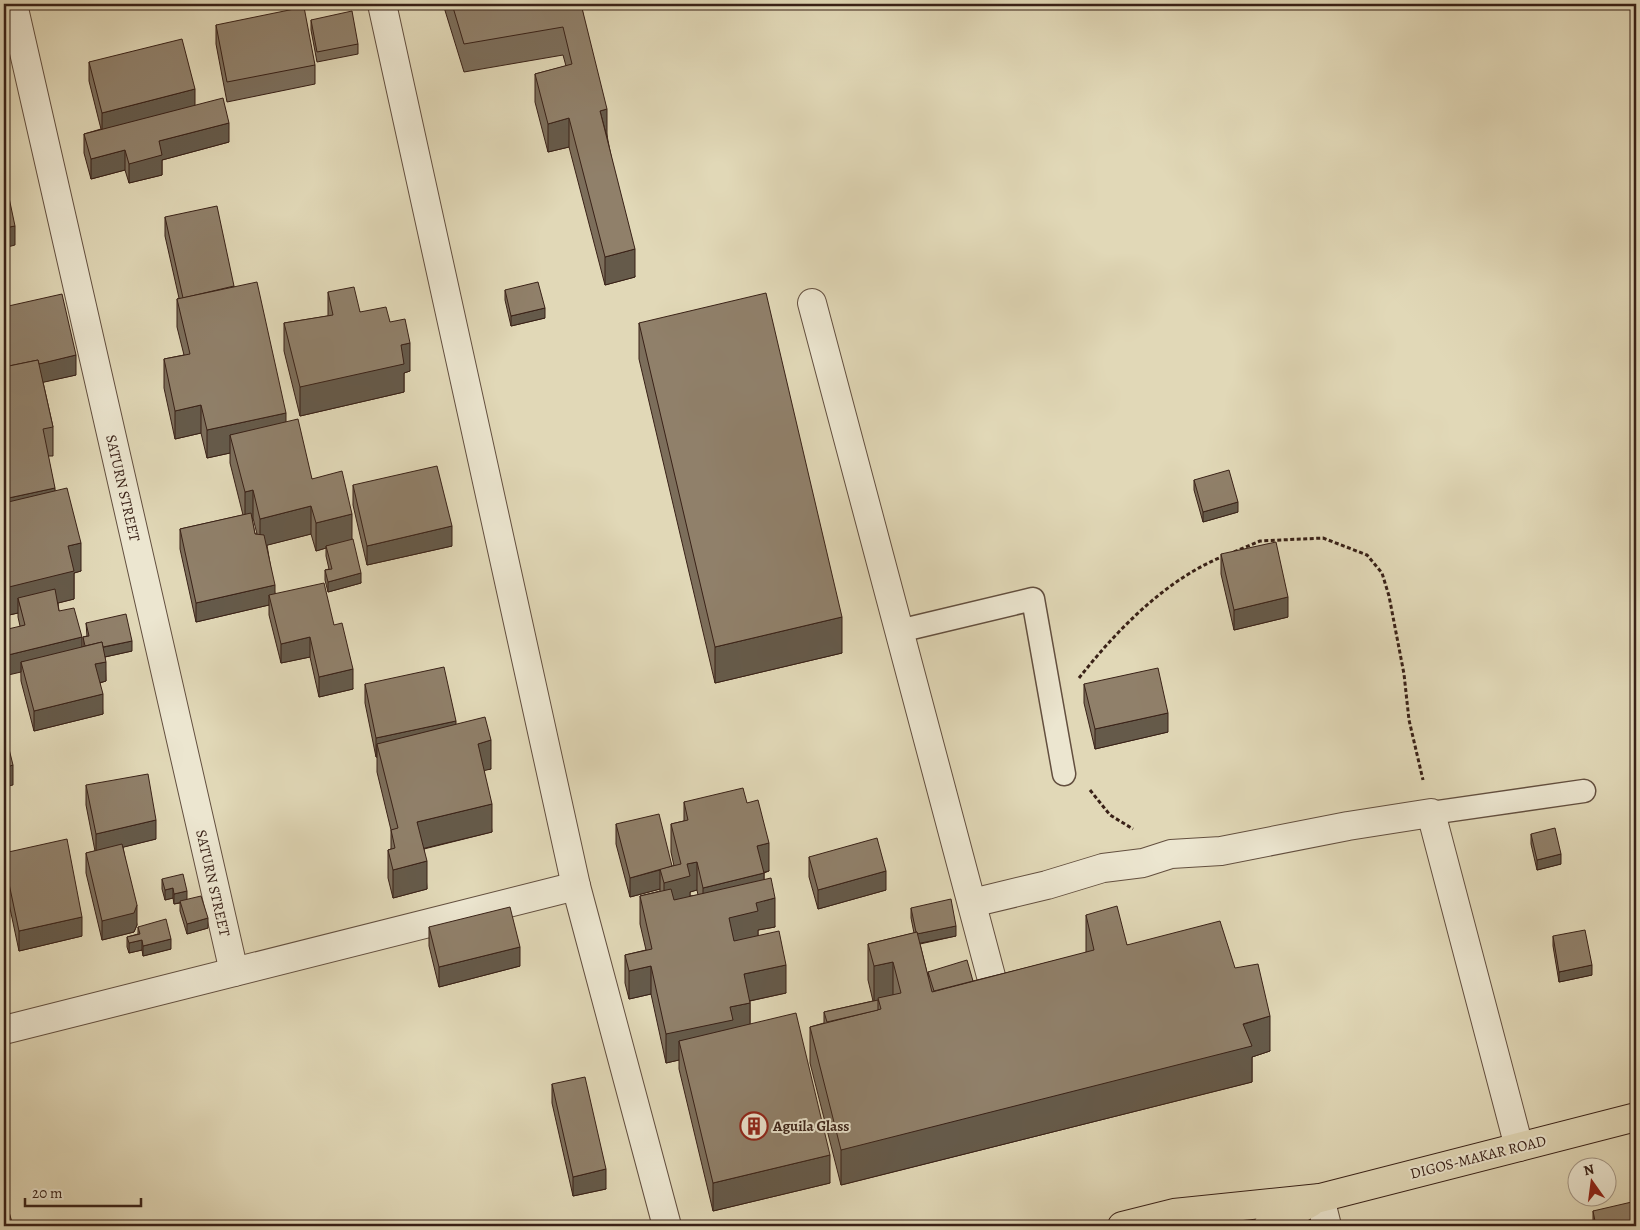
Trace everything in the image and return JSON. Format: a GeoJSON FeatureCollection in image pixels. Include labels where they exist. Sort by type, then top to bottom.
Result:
{"type":"FeatureCollection","features":[{"type":"Feature","properties":{"kind":"main road","name":"DIGOS-MAKAR ROAD"},"geometry":{"type":"LineString","coordinates":[[1122,1226],[1174,1212],[1320,1198],[1636,1116]]}},
{"type":"Feature","properties":{"kind":"main road","name":"DIGOS-MAKAR ROAD"},"geometry":{"type":"LineString","coordinates":[[1268,1226],[1320,1198]]}},
{"type":"Feature","properties":{"kind":"street","name":"SATURN STREET"},"geometry":{"type":"LineString","coordinates":[[13,4],[234,972]]}},
{"type":"Feature","properties":{"kind":"street"},"geometry":{"type":"LineString","coordinates":[[382,4],[576,886],[667,1226]]}},
{"type":"Feature","properties":{"kind":"street"},"geometry":{"type":"LineString","coordinates":[[812,303],[1000,1010]]}},
{"type":"Feature","properties":{"kind":"street"},"geometry":{"type":"LineString","coordinates":[[972,903],[1102,868],[1143,863],[1171,854],[1221,851],[1348,826],[1431,813],[1519,1147]]}},
{"type":"Feature","properties":{"kind":"street"},"geometry":{"type":"LineString","coordinates":[[4,1030],[576,886]]}},
{"type":"Feature","properties":{"kind":"street"},"geometry":{"type":"LineString","coordinates":[[1320,1198],[1327,1226]]}},
{"type":"Feature","properties":{"kind":"lane"},"geometry":{"type":"LineString","coordinates":[[900,631],[1033,598],[1064,774]]}},
{"type":"Feature","properties":{"kind":"lane"},"geometry":{"type":"LineString","coordinates":[[1431,813],[1584,791]]}},
{"type":"Feature","properties":{"kind":"path"},"geometry":{"type":"LineString","coordinates":[[1075,683],[1105,646],[1153,600],[1206,563],[1260,541],[1323,538],[1367,555],[1382,573],[1404,674],[1409,720],[1431,813]]}},
{"type":"Feature","properties":{"kind":"path"},"geometry":{"type":"LineString","coordinates":[[1088,788],[1110,815],[1171,854]]}},
{"type":"Feature","properties":{"kind":"building"},"geometry":{"type":"Polygon","coordinates":[[[452,4],[581,4],[607,109],[600,111],[635,249],[605,257],[569,118],[548,124],[535,74],[572,64],[563,27],[464,44],[452,4]]]}},
{"type":"Feature","properties":{"kind":"building"},"geometry":{"type":"Polygon","coordinates":[[[304,7],[315,65],[227,82],[216,25],[304,7]]]}},
{"type":"Feature","properties":{"kind":"building"},"geometry":{"type":"Polygon","coordinates":[[[352,11],[358,44],[317,52],[311,20],[352,11]]]}},
{"type":"Feature","properties":{"kind":"building"},"geometry":{"type":"Polygon","coordinates":[[[182,39],[195,89],[102,113],[89,62],[182,39]]]}},
{"type":"Feature","properties":{"kind":"building"},"geometry":{"type":"Polygon","coordinates":[[[223,98],[229,123],[159,141],[162,155],[129,164],[125,150],[91,159],[84,134],[223,98]]]}},
{"type":"Feature","properties":{"kind":"building"},"geometry":{"type":"Polygon","coordinates":[[[4,174],[15,226],[4,228],[4,174]]]}},
{"type":"Feature","properties":{"kind":"building"},"geometry":{"type":"Polygon","coordinates":[[[217,206],[234,286],[183,298],[165,217],[217,206]]]}},
{"type":"Feature","properties":{"kind":"building"},"geometry":{"type":"Polygon","coordinates":[[[257,282],[286,413],[207,430],[201,405],[175,411],[164,359],[190,354],[177,299],[257,282]]]}},
{"type":"Feature","properties":{"kind":"building"},"geometry":{"type":"Polygon","coordinates":[[[538,282],[545,308],[511,316],[505,290],[538,282]]]}},
{"type":"Feature","properties":{"kind":"building"},"geometry":{"type":"Polygon","coordinates":[[[354,287],[360,312],[386,307],[390,322],[405,319],[410,343],[401,345],[404,364],[300,387],[284,323],[333,315],[328,292],[354,287]]]}},
{"type":"Feature","properties":{"kind":"building"},"geometry":{"type":"Polygon","coordinates":[[[766,293],[842,617],[715,647],[639,323],[766,293]]]}},
{"type":"Feature","properties":{"kind":"building"},"geometry":{"type":"Polygon","coordinates":[[[62,294],[76,355],[39,364],[38,360],[4,367],[4,307],[62,294]]]}},
{"type":"Feature","properties":{"kind":"building"},"geometry":{"type":"Polygon","coordinates":[[[38,360],[53,427],[43,429],[55,488],[4,499],[4,367],[38,360]]]}},
{"type":"Feature","properties":{"kind":"building"},"geometry":{"type":"Polygon","coordinates":[[[298,419],[312,479],[342,471],[352,514],[316,523],[311,506],[260,519],[253,490],[245,492],[230,435],[298,419]]]}},
{"type":"Feature","properties":{"kind":"building"},"geometry":{"type":"Polygon","coordinates":[[[437,466],[452,526],[367,546],[353,485],[437,466]]]}},
{"type":"Feature","properties":{"kind":"building"},"geometry":{"type":"Polygon","coordinates":[[[1229,470],[1238,502],[1203,512],[1194,480],[1229,470]]]}},
{"type":"Feature","properties":{"kind":"building"},"geometry":{"type":"Polygon","coordinates":[[[67,488],[81,543],[68,546],[74,571],[9,587],[6,577],[4,578],[4,503],[67,488]]]}},
{"type":"Feature","properties":{"kind":"building"},"geometry":{"type":"Polygon","coordinates":[[[251,513],[255,534],[264,535],[275,585],[196,603],[180,529],[251,513]]]}},
{"type":"Feature","properties":{"kind":"building"},"geometry":{"type":"Polygon","coordinates":[[[353,539],[361,573],[328,582],[325,570],[332,569],[326,546],[353,539]]]}},
{"type":"Feature","properties":{"kind":"building"},"geometry":{"type":"Polygon","coordinates":[[[1276,542],[1288,597],[1234,610],[1221,554],[1276,542]]]}},
{"type":"Feature","properties":{"kind":"building"},"geometry":{"type":"Polygon","coordinates":[[[324,583],[334,625],[342,623],[353,669],[319,677],[310,637],[281,644],[269,595],[324,583]]]}},
{"type":"Feature","properties":{"kind":"building"},"geometry":{"type":"Polygon","coordinates":[[[55,589],[59,611],[74,608],[82,637],[4,656],[4,630],[25,625],[18,598],[55,589]]]}},
{"type":"Feature","properties":{"kind":"building"},"geometry":{"type":"Polygon","coordinates":[[[126,614],[132,641],[103,647],[102,642],[85,646],[83,637],[89,636],[86,623],[126,614]]]}},
{"type":"Feature","properties":{"kind":"building"},"geometry":{"type":"Polygon","coordinates":[[[102,642],[106,662],[95,664],[103,694],[34,711],[21,662],[102,642]]]}},
{"type":"Feature","properties":{"kind":"building"},"geometry":{"type":"Polygon","coordinates":[[[444,667],[456,721],[376,738],[365,684],[444,667]]]}},
{"type":"Feature","properties":{"kind":"building"},"geometry":{"type":"Polygon","coordinates":[[[1158,668],[1168,713],[1095,729],[1084,684],[1158,668]]]}},
{"type":"Feature","properties":{"kind":"building"},"geometry":{"type":"Polygon","coordinates":[[[485,717],[491,740],[478,744],[492,804],[417,822],[427,861],[393,870],[388,850],[395,848],[391,830],[398,828],[377,744],[485,717]]]}},
{"type":"Feature","properties":{"kind":"building"},"geometry":{"type":"Polygon","coordinates":[[[4,729],[13,765],[4,768],[4,729]]]}},
{"type":"Feature","properties":{"kind":"building"},"geometry":{"type":"Polygon","coordinates":[[[148,774],[156,820],[96,834],[86,785],[148,774]]]}},
{"type":"Feature","properties":{"kind":"building"},"geometry":{"type":"Polygon","coordinates":[[[743,788],[747,803],[758,800],[769,843],[757,846],[764,873],[703,888],[697,862],[687,864],[690,876],[664,883],[660,869],[681,864],[671,824],[688,820],[684,802],[743,788]]]}},
{"type":"Feature","properties":{"kind":"building"},"geometry":{"type":"Polygon","coordinates":[[[659,814],[672,866],[630,878],[616,824],[659,814]]]}},
{"type":"Feature","properties":{"kind":"building"},"geometry":{"type":"Polygon","coordinates":[[[1555,828],[1561,854],[1537,860],[1531,834],[1555,828]]]}},
{"type":"Feature","properties":{"kind":"building"},"geometry":{"type":"Polygon","coordinates":[[[877,838],[886,871],[818,890],[809,857],[877,838]]]}},
{"type":"Feature","properties":{"kind":"building"},"geometry":{"type":"Polygon","coordinates":[[[67,839],[82,917],[19,931],[4,853],[67,839]]]}},
{"type":"Feature","properties":{"kind":"building"},"geometry":{"type":"Polygon","coordinates":[[[122,844],[137,905],[134,913],[102,921],[86,853],[122,844]]]}},
{"type":"Feature","properties":{"kind":"building"},"geometry":{"type":"Polygon","coordinates":[[[183,874],[187,891],[174,894],[173,888],[165,890],[162,879],[183,874]]]}},
{"type":"Feature","properties":{"kind":"building"},"geometry":{"type":"Polygon","coordinates":[[[771,878],[775,898],[756,903],[758,911],[729,918],[734,941],[779,931],[786,965],[744,974],[750,1003],[730,1007],[733,1020],[666,1034],[651,966],[629,971],[625,955],[652,949],[640,896],[671,889],[674,900],[771,878]]]}},
{"type":"Feature","properties":{"kind":"building"},"geometry":{"type":"Polygon","coordinates":[[[201,896],[208,918],[187,924],[180,901],[201,896]]]}},
{"type":"Feature","properties":{"kind":"building"},"geometry":{"type":"Polygon","coordinates":[[[951,899],[956,926],[917,934],[911,908],[951,899]]]}},
{"type":"Feature","properties":{"kind":"building"},"geometry":{"type":"Polygon","coordinates":[[[1117,906],[1127,945],[1220,921],[1235,968],[1258,964],[1270,1016],[1243,1024],[1252,1046],[841,1150],[810,1027],[881,1009],[878,998],[901,993],[893,962],[874,966],[868,944],[917,932],[932,992],[1094,950],[1086,915],[1117,906]]]}},
{"type":"Feature","properties":{"kind":"building"},"geometry":{"type":"Polygon","coordinates":[[[510,907],[520,947],[439,967],[429,927],[510,907]]]}},
{"type":"Feature","properties":{"kind":"building"},"geometry":{"type":"Polygon","coordinates":[[[166,919],[171,939],[143,946],[142,940],[129,943],[127,937],[140,934],[138,927],[166,919]]]}},
{"type":"Feature","properties":{"kind":"building"},"geometry":{"type":"Polygon","coordinates":[[[1585,930],[1592,965],[1559,972],[1553,936],[1585,930]]]}},
{"type":"Feature","properties":{"kind":"building"},"geometry":{"type":"Polygon","coordinates":[[[967,960],[973,981],[934,991],[928,972],[967,960]]]}},
{"type":"Feature","properties":{"kind":"building"},"geometry":{"type":"Polygon","coordinates":[[[878,1000],[878,1010],[827,1022],[824,1012],[878,1000]]]}},
{"type":"Feature","properties":{"kind":"building","name":"Aguila Glass"},"geometry":{"type":"Polygon","coordinates":[[[796,1013],[830,1155],[713,1183],[679,1041],[796,1013]]]}},
{"type":"Feature","properties":{"kind":"building"},"geometry":{"type":"Polygon","coordinates":[[[585,1077],[606,1169],[573,1177],[552,1084],[585,1077]]]}},
{"type":"Feature","properties":{"kind":"building"},"geometry":{"type":"Polygon","coordinates":[[[4,1194],[13,1226],[4,1226],[4,1194]]]}},
{"type":"Feature","properties":{"kind":"building"},"geometry":{"type":"Polygon","coordinates":[[[1636,1201],[1636,1226],[1596,1226],[1593,1211],[1618,1208],[1618,1205],[1636,1201]]]}},
{"type":"Feature","properties":{"kind":"building"},"geometry":{"type":"Polygon","coordinates":[[[578,1223],[579,1226],[566,1226],[578,1223]]]}},
{"type":"Feature","properties":{"kind":"place","name":"Aguila Glass"},"geometry":{"type":"Point","coordinates":[754,1126]}}]}
